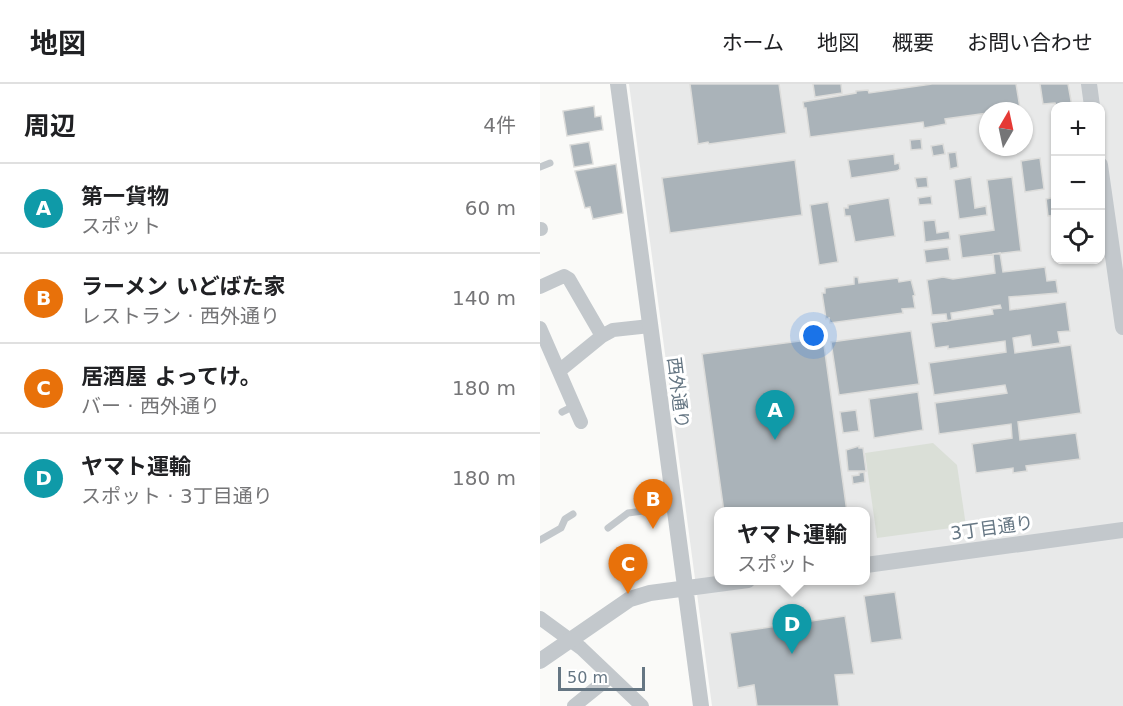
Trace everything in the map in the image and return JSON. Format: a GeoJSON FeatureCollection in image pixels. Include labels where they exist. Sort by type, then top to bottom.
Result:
{"type":"FeatureCollection","features":[{"type":"Feature","properties":{"kind":"street","name":"西外通り"},"geometry":{"type":"LineString","coordinates":[[618,84],[701,706]]}},
{"type":"Feature","properties":{"kind":"street"},"geometry":{"type":"LineString","coordinates":[[1089,84],[1091,102]]}},
{"type":"Feature","properties":{"kind":"street"},"geometry":{"type":"LineString","coordinates":[[1105,194],[1123,327]]}},
{"type":"Feature","properties":{"kind":"street"},"geometry":{"type":"LineString","coordinates":[[540,287],[564,276],[569,279],[602,336]]}},
{"type":"Feature","properties":{"kind":"street"},"geometry":{"type":"LineString","coordinates":[[557,374],[602,336],[613,330],[650,326]]}},
{"type":"Feature","properties":{"kind":"street"},"geometry":{"type":"LineString","coordinates":[[540,328],[543,344],[557,374],[568,410],[581,422]]}},
{"type":"Feature","properties":{"kind":"street","name":"3丁目通り"},"geometry":{"type":"LineString","coordinates":[[870,564],[1123,530]]}},
{"type":"Feature","properties":{"kind":"street"},"geometry":{"type":"LineString","coordinates":[[540,660],[630,599],[650,593],[714,585]]}},
{"type":"Feature","properties":{"kind":"street"},"geometry":{"type":"LineString","coordinates":[[540,618],[581,648],[642,706]]}},
{"type":"Feature","properties":{"kind":"street"},"geometry":{"type":"LineString","coordinates":[[574,706],[610,677]]}},
{"type":"Feature","properties":{"kind":"lane"},"geometry":{"type":"LineString","coordinates":[[540,167],[550,163]]}},
{"type":"Feature","properties":{"kind":"lane"},"geometry":{"type":"LineString","coordinates":[[608,528],[628,513],[673,507]]}},
{"type":"Feature","properties":{"kind":"lane"},"geometry":{"type":"LineString","coordinates":[[540,540],[563,531],[565,519],[573,514]]}},
{"type":"Feature","properties":{"kind":"shaded area"},"geometry":{"type":"Polygon","coordinates":[[[629,84],[1123,84],[1123,706],[712,706],[629,84]]]}},
{"type":"Feature","properties":{"kind":"shaded area"},"geometry":{"type":"Polygon","coordinates":[[[933,443],[957,465],[966,526],[877,538],[865,453],[933,443]]]}},
{"type":"Feature","properties":{"kind":"building"},"geometry":{"type":"Polygon","coordinates":[[[690,84],[779,84],[786,133],[698,144],[690,84]]]}},
{"type":"Feature","properties":{"kind":"building"},"geometry":{"type":"Polygon","coordinates":[[[813,84],[841,84],[842,93],[815,97],[813,84]]]}},
{"type":"Feature","properties":{"kind":"building"},"geometry":{"type":"Polygon","coordinates":[[[932,84],[1016,84],[1019,102],[979,102],[979,114],[945,119],[946,124],[924,128],[923,122],[810,137],[803,102],[856,93],[856,91],[868,90],[869,93],[932,84]]]}},
{"type":"Feature","properties":{"kind":"building"},"geometry":{"type":"Polygon","coordinates":[[[1040,84],[1068,84],[1071,102],[1043,104],[1040,84]]]}},
{"type":"Feature","properties":{"kind":"building"},"geometry":{"type":"Polygon","coordinates":[[[594,106],[595,117],[601,116],[603,130],[567,136],[563,111],[594,106]]]}},
{"type":"Feature","properties":{"kind":"building"},"geometry":{"type":"Polygon","coordinates":[[[921,139],[922,149],[911,150],[910,140],[921,139]]]}},
{"type":"Feature","properties":{"kind":"building"},"geometry":{"type":"Polygon","coordinates":[[[589,142],[593,164],[574,167],[570,145],[589,142]]]}},
{"type":"Feature","properties":{"kind":"building"},"geometry":{"type":"Polygon","coordinates":[[[943,144],[945,154],[933,156],[931,146],[943,144]]]}},
{"type":"Feature","properties":{"kind":"building"},"geometry":{"type":"Polygon","coordinates":[[[956,152],[958,167],[950,169],[948,153],[956,152]]]}},
{"type":"Feature","properties":{"kind":"building"},"geometry":{"type":"Polygon","coordinates":[[[894,154],[895,164],[899,163],[900,169],[897,171],[851,178],[848,160],[894,154]]]}},
{"type":"Feature","properties":{"kind":"building"},"geometry":{"type":"Polygon","coordinates":[[[1040,158],[1044,189],[1025,192],[1021,161],[1040,158]]]}},
{"type":"Feature","properties":{"kind":"building"},"geometry":{"type":"Polygon","coordinates":[[[795,160],[802,215],[670,233],[662,178],[795,160]]]}},
{"type":"Feature","properties":{"kind":"building"},"geometry":{"type":"Polygon","coordinates":[[[616,164],[623,213],[593,219],[590,207],[585,208],[575,171],[616,164]]]}},
{"type":"Feature","properties":{"kind":"building"},"geometry":{"type":"Polygon","coordinates":[[[927,177],[928,187],[917,188],[915,178],[927,177]]]}},
{"type":"Feature","properties":{"kind":"building"},"geometry":{"type":"Polygon","coordinates":[[[971,177],[975,208],[986,206],[987,215],[959,219],[954,180],[971,177]]]}},
{"type":"Feature","properties":{"kind":"building"},"geometry":{"type":"Polygon","coordinates":[[[1012,177],[1021,251],[962,258],[959,235],[994,230],[987,180],[1012,177]]]}},
{"type":"Feature","properties":{"kind":"building"},"geometry":{"type":"Polygon","coordinates":[[[931,196],[932,204],[919,205],[918,198],[931,196]]]}},
{"type":"Feature","properties":{"kind":"building"},"geometry":{"type":"Polygon","coordinates":[[[889,198],[895,236],[855,242],[850,216],[845,216],[844,208],[848,208],[848,205],[889,198]]]}},
{"type":"Feature","properties":{"kind":"building"},"geometry":{"type":"Polygon","coordinates":[[[1051,198],[1051,216],[1048,216],[1046,199],[1051,198]]]}},
{"type":"Feature","properties":{"kind":"building"},"geometry":{"type":"Polygon","coordinates":[[[828,202],[838,262],[819,265],[810,205],[828,202]]]}},
{"type":"Feature","properties":{"kind":"building"},"geometry":{"type":"Polygon","coordinates":[[[935,220],[937,233],[949,231],[950,239],[925,242],[923,221],[935,220]]]}},
{"type":"Feature","properties":{"kind":"building"},"geometry":{"type":"Polygon","coordinates":[[[948,247],[950,260],[926,263],[924,250],[948,247]]]}},
{"type":"Feature","properties":{"kind":"building"},"geometry":{"type":"Polygon","coordinates":[[[1000,253],[1003,272],[1045,267],[1047,281],[1056,280],[1058,293],[1009,297],[1010,310],[1066,302],[1070,331],[1058,332],[1060,343],[1032,347],[1030,335],[1013,338],[1015,353],[1071,345],[1081,413],[1018,422],[1020,440],[1076,433],[1080,459],[1026,466],[1027,471],[1013,473],[1013,468],[976,473],[972,444],[1012,438],[1011,424],[939,434],[935,403],[1007,393],[1005,385],[934,395],[929,363],[1006,352],[1005,341],[948,349],[948,346],[935,348],[931,323],[947,321],[946,314],[932,315],[927,280],[995,273],[993,254],[1000,253]],[[1000,305],[951,313],[952,320],[993,314],[992,309],[1001,308],[1000,305]]]}},
{"type":"Feature","properties":{"kind":"building"},"geometry":{"type":"Polygon","coordinates":[[[854,277],[858,277],[859,283],[898,278],[899,282],[911,280],[915,295],[913,296],[915,308],[902,309],[903,313],[830,323],[829,318],[826,319],[822,293],[825,293],[825,288],[854,284],[854,277]]]}},
{"type":"Feature","properties":{"kind":"building"},"geometry":{"type":"Polygon","coordinates":[[[911,331],[919,384],[839,395],[831,342],[911,331]]]}},
{"type":"Feature","properties":{"kind":"building"},"geometry":{"type":"Polygon","coordinates":[[[823,338],[846,507],[723,507],[702,354],[823,338]]]}},
{"type":"Feature","properties":{"kind":"building"},"geometry":{"type":"Polygon","coordinates":[[[918,392],[923,430],[874,438],[869,399],[918,392]]]}},
{"type":"Feature","properties":{"kind":"building"},"geometry":{"type":"Polygon","coordinates":[[[856,410],[859,431],[843,433],[840,412],[856,410]]]}},
{"type":"Feature","properties":{"kind":"building"},"geometry":{"type":"Polygon","coordinates":[[[859,446],[863,448],[866,471],[848,471],[846,450],[859,446]]]}},
{"type":"Feature","properties":{"kind":"building"},"geometry":{"type":"Polygon","coordinates":[[[864,472],[865,482],[853,484],[852,476],[864,472]]]}},
{"type":"Feature","properties":{"kind":"building"},"geometry":{"type":"Polygon","coordinates":[[[895,592],[902,639],[871,643],[864,596],[895,592]]]}},
{"type":"Feature","properties":{"kind":"building"},"geometry":{"type":"Polygon","coordinates":[[[845,616],[854,674],[835,675],[839,706],[757,706],[754,685],[738,688],[730,633],[845,616]]]}},
{"type":"Feature","properties":{"kind":"place","name":"第一貨物"},"geometry":{"type":"Point","coordinates":[775,440]}},
{"type":"Feature","properties":{"kind":"place","name":"ラーメン いどばた家"},"geometry":{"type":"Point","coordinates":[653,529]}},
{"type":"Feature","properties":{"kind":"place","name":"居酒屋 よってけ。"},"geometry":{"type":"Point","coordinates":[628,594]}},
{"type":"Feature","properties":{"kind":"place","name":"ヤマト運輸"},"geometry":{"type":"Point","coordinates":[792,654]}}]}
